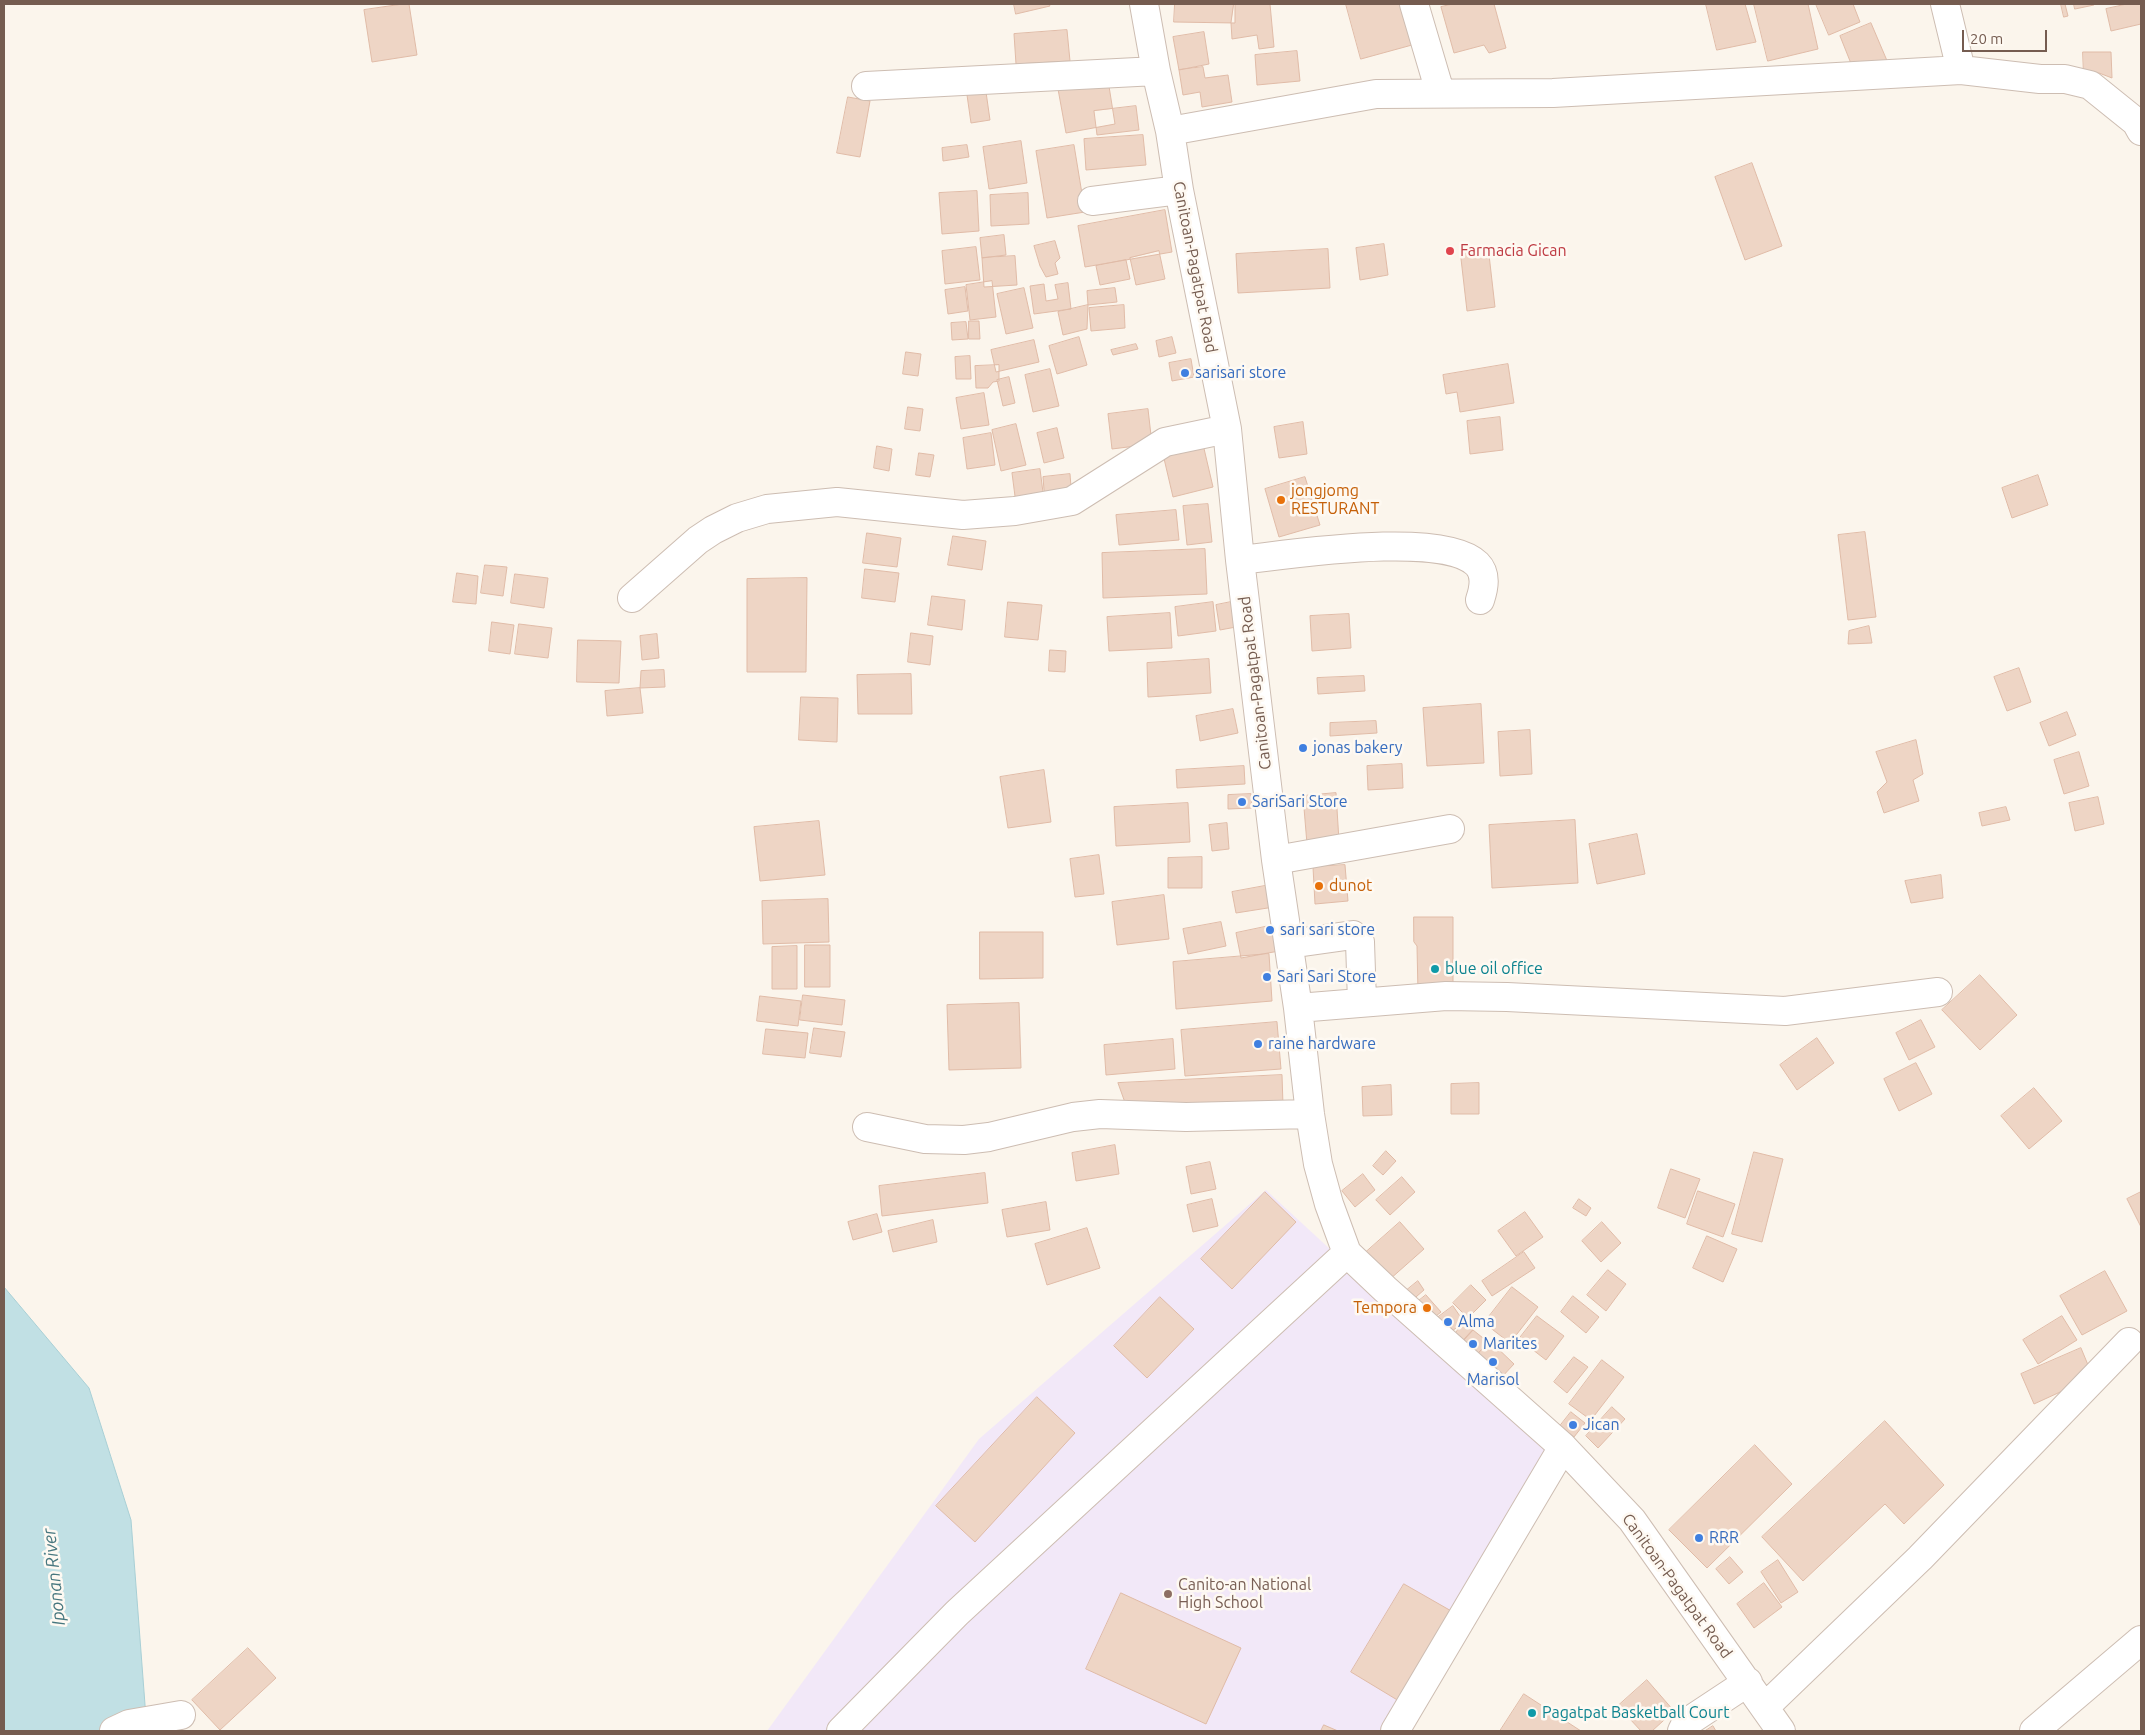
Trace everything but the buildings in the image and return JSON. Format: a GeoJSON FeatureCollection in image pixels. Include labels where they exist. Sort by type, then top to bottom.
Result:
{"type":"FeatureCollection","features":[{"type":"Feature","properties":{"kind":"street","name":"Canitoan-Pagatpat Road"},"geometry":{"type":"LineString","coordinates":[[1144,4],[1227,429],[1240,560],[1276,860],[1298,1008],[1310,1114],[1322,1180],[1347,1253],[1563,1447],[1632,1520],[1765,1706],[1780,1731]]}},
{"type":"Feature","properties":{"kind":"street"},"geometry":{"type":"LineString","coordinates":[[1414,4],[1440,92]]}},
{"type":"Feature","properties":{"kind":"street"},"geometry":{"type":"LineString","coordinates":[[1944,4],[1961,70]]}},
{"type":"Feature","properties":{"kind":"street"},"geometry":{"type":"LineString","coordinates":[[1170,131],[1376,94],[1440,92],[1553,93],[1961,70],[2040,80],[2065,79],[2090,85],[2136,122],[2141,131]]}},
{"type":"Feature","properties":{"kind":"street"},"geometry":{"type":"LineString","coordinates":[[866,86],[1156,71]]}},
{"type":"Feature","properties":{"kind":"street"},"geometry":{"type":"LineString","coordinates":[[1092,201],[1179,190]]}},
{"type":"Feature","properties":{"kind":"street"},"geometry":{"type":"LineString","coordinates":[[632,598],[712,530],[737,518],[767,509],[837,502],[963,515],[1015,511],[1072,501],[1165,442],[1227,429]]}},
{"type":"Feature","properties":{"kind":"street"},"geometry":{"type":"LineString","coordinates":[[1240,560],[1374,547],[1421,546],[1453,551],[1476,563],[1483,574],[1484,587],[1480,600]]}},
{"type":"Feature","properties":{"kind":"street"},"geometry":{"type":"LineString","coordinates":[[1276,860],[1450,829]]}},
{"type":"Feature","properties":{"kind":"street"},"geometry":{"type":"LineString","coordinates":[[1289,944],[1353,936],[1358,938],[1360,942],[1362,1002]]}},
{"type":"Feature","properties":{"kind":"street"},"geometry":{"type":"LineString","coordinates":[[1298,1008],[1446,996],[1507,997],[1785,1011],[1938,992]]}},
{"type":"Feature","properties":{"kind":"street"},"geometry":{"type":"LineString","coordinates":[[867,1127],[925,1140],[964,1140],[989,1137],[1073,1117],[1100,1114],[1186,1117],[1310,1114]]}},
{"type":"Feature","properties":{"kind":"street"},"geometry":{"type":"LineString","coordinates":[[841,1731],[957,1613],[1347,1253]]}},
{"type":"Feature","properties":{"kind":"street"},"geometry":{"type":"LineString","coordinates":[[1765,1706],[1920,1558],[2129,1342]]}},
{"type":"Feature","properties":{"kind":"street"},"geometry":{"type":"LineString","coordinates":[[1395,1731],[1563,1447]]}},
{"type":"Feature","properties":{"kind":"street"},"geometry":{"type":"LineString","coordinates":[[2034,1731],[2141,1640]]}},
{"type":"Feature","properties":{"kind":"street"},"geometry":{"type":"LineString","coordinates":[[1682,1731],[1686,1723],[1748,1682]]}},
{"type":"Feature","properties":{"kind":"street"},"geometry":{"type":"LineString","coordinates":[[114,1731],[129,1724],[181,1715]]}},
{"type":"Feature","properties":{"kind":"shaded area","name":"Canito-an National High School"},"geometry":{"type":"Polygon","coordinates":[[[1266,1190],[1554,1456],[1385,1731],[767,1731],[979,1439],[1266,1190]]]}},
{"type":"Feature","properties":{"kind":"water","name":"Iponan River"},"geometry":{"type":"Polygon","coordinates":[[[4,1287],[89,1388],[131,1520],[147,1731],[4,1731],[4,1287]]]}},
{"type":"Feature","properties":{"kind":"place","name":"Farmacia Gican"},"geometry":{"type":"Point","coordinates":[1450,251]}},
{"type":"Feature","properties":{"kind":"place","name":"sarisari store"},"geometry":{"type":"Point","coordinates":[1185,373]}},
{"type":"Feature","properties":{"kind":"place","name":"jongjomg RESTURANT"},"geometry":{"type":"Point","coordinates":[1281,500]}},
{"type":"Feature","properties":{"kind":"place","name":"jonas bakery"},"geometry":{"type":"Point","coordinates":[1303,748]}},
{"type":"Feature","properties":{"kind":"place","name":"SariSari Store"},"geometry":{"type":"Point","coordinates":[1242,802]}},
{"type":"Feature","properties":{"kind":"place","name":"dunot"},"geometry":{"type":"Point","coordinates":[1319,886]}},
{"type":"Feature","properties":{"kind":"place","name":"sari sari store"},"geometry":{"type":"Point","coordinates":[1270,930]}},
{"type":"Feature","properties":{"kind":"place","name":"blue oil office"},"geometry":{"type":"Point","coordinates":[1435,969]}},
{"type":"Feature","properties":{"kind":"place","name":"Sari Sari Store"},"geometry":{"type":"Point","coordinates":[1267,977]}},
{"type":"Feature","properties":{"kind":"place","name":"raine hardware"},"geometry":{"type":"Point","coordinates":[1258,1044]}},
{"type":"Feature","properties":{"kind":"place","name":"Tempora"},"geometry":{"type":"Point","coordinates":[1427,1308]}},
{"type":"Feature","properties":{"kind":"place","name":"Alma"},"geometry":{"type":"Point","coordinates":[1448,1322]}},
{"type":"Feature","properties":{"kind":"place","name":"Marites"},"geometry":{"type":"Point","coordinates":[1473,1344]}},
{"type":"Feature","properties":{"kind":"place","name":"Marisol"},"geometry":{"type":"Point","coordinates":[1493,1362]}},
{"type":"Feature","properties":{"kind":"place","name":"Jican"},"geometry":{"type":"Point","coordinates":[1573,1425]}},
{"type":"Feature","properties":{"kind":"place","name":"RRR"},"geometry":{"type":"Point","coordinates":[1699,1538]}},
{"type":"Feature","properties":{"kind":"place","name":"Canito-an National High School"},"geometry":{"type":"Point","coordinates":[1168,1594]}},
{"type":"Feature","properties":{"kind":"place","name":"Pagatpat Basketball Court"},"geometry":{"type":"Point","coordinates":[1532,1713]}}]}
